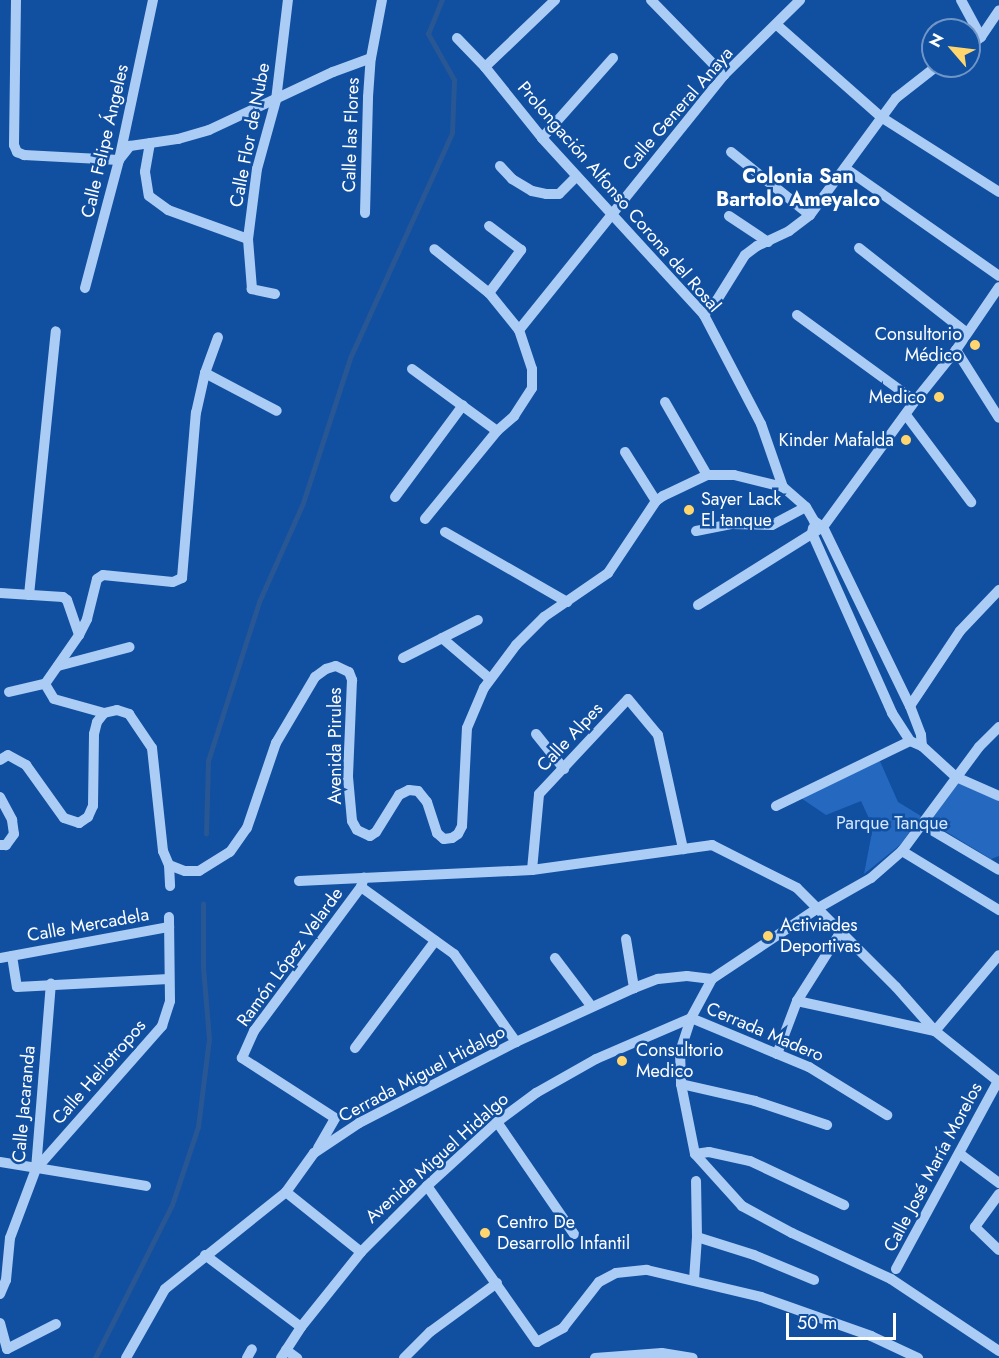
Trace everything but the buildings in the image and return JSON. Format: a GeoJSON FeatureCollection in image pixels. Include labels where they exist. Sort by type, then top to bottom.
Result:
{"type":"FeatureCollection","features":[{"type":"Feature","properties":{"kind":"street"},"geometry":{"type":"LineString","coordinates":[[16,0],[14,145],[17,152],[24,155],[119,160],[130,146],[178,139],[209,130],[333,72],[371,58]]}},
{"type":"Feature","properties":{"kind":"street","name":"Calle Felipe Ángeles"},"geometry":{"type":"LineString","coordinates":[[85,288],[119,160],[153,0]]}},
{"type":"Feature","properties":{"kind":"street","name":"Calle Flor de Nube"},"geometry":{"type":"LineString","coordinates":[[275,294],[252,289],[249,239],[257,169],[276,100],[288,0]]}},
{"type":"Feature","properties":{"kind":"street","name":"Calle las Flores"},"geometry":{"type":"LineString","coordinates":[[365,213],[371,58],[382,0]]}},
{"type":"Feature","properties":{"kind":"street"},"geometry":{"type":"LineString","coordinates":[[485,67],[555,0]]}},
{"type":"Feature","properties":{"kind":"street"},"geometry":{"type":"LineString","coordinates":[[651,0],[724,75]]}},
{"type":"Feature","properties":{"kind":"street","name":"Calle General Anaya"},"geometry":{"type":"LineString","coordinates":[[519,330],[724,75],[777,26],[800,0]]}},
{"type":"Feature","properties":{"kind":"street"},"geometry":{"type":"LineString","coordinates":[[961,0],[971,18]]}},
{"type":"Feature","properties":{"kind":"street"},"geometry":{"type":"LineString","coordinates":[[981,37],[999,10]]}},
{"type":"Feature","properties":{"kind":"street"},"geometry":{"type":"LineString","coordinates":[[777,26],[881,117],[999,192]]}},
{"type":"Feature","properties":{"kind":"street","name":"Prolongación Alfonso Corona del Rosal"},"geometry":{"type":"LineString","coordinates":[[457,38],[485,67],[542,138],[704,315],[761,424],[783,487]]}},
{"type":"Feature","properties":{"kind":"street"},"geometry":{"type":"LineString","coordinates":[[542,138],[613,58]]}},
{"type":"Feature","properties":{"kind":"street"},"geometry":{"type":"LineString","coordinates":[[704,315],[717,300],[745,255],[789,231],[810,215],[896,98],[922,78]]}},
{"type":"Feature","properties":{"kind":"street"},"geometry":{"type":"LineString","coordinates":[[150,143],[145,172],[149,196],[168,210],[249,239]]}},
{"type":"Feature","properties":{"kind":"street"},"geometry":{"type":"LineString","coordinates":[[730,152],[810,215]]}},
{"type":"Feature","properties":{"kind":"street"},"geometry":{"type":"LineString","coordinates":[[500,166],[512,179],[532,191],[546,194],[559,194],[578,176]]}},
{"type":"Feature","properties":{"kind":"street"},"geometry":{"type":"LineString","coordinates":[[845,168],[999,276]]}},
{"type":"Feature","properties":{"kind":"street"},"geometry":{"type":"LineString","coordinates":[[729,216],[768,242]]}},
{"type":"Feature","properties":{"kind":"street"},"geometry":{"type":"LineString","coordinates":[[489,226],[521,250],[489,293]]}},
{"type":"Feature","properties":{"kind":"street"},"geometry":{"type":"LineString","coordinates":[[859,248],[967,333]]}},
{"type":"Feature","properties":{"kind":"street"},"geometry":{"type":"LineString","coordinates":[[426,519],[497,431],[514,416],[532,388],[532,369],[519,330],[489,293],[434,249]]}},
{"type":"Feature","properties":{"kind":"street"},"geometry":{"type":"LineString","coordinates":[[698,605],[812,533],[956,350],[999,287]]}},
{"type":"Feature","properties":{"kind":"street"},"geometry":{"type":"LineString","coordinates":[[797,315],[915,401]]}},
{"type":"Feature","properties":{"kind":"street"},"geometry":{"type":"LineString","coordinates":[[29,594],[56,331]]}},
{"type":"Feature","properties":{"kind":"street"},"geometry":{"type":"LineString","coordinates":[[9,692],[45,684],[79,635],[87,619],[97,579],[103,575],[173,582],[182,578],[196,413],[205,373],[219,337]]}},
{"type":"Feature","properties":{"kind":"street"},"geometry":{"type":"LineString","coordinates":[[956,350],[999,418]]}},
{"type":"Feature","properties":{"kind":"street"},"geometry":{"type":"LineString","coordinates":[[412,369],[497,431]]}},
{"type":"Feature","properties":{"kind":"street"},"geometry":{"type":"LineString","coordinates":[[205,373],[277,411]]}},
{"type":"Feature","properties":{"kind":"street"},"geometry":{"type":"LineString","coordinates":[[665,402],[707,475]]}},
{"type":"Feature","properties":{"kind":"street"},"geometry":{"type":"LineString","coordinates":[[395,497],[463,405]]}},
{"type":"Feature","properties":{"kind":"street"},"geometry":{"type":"LineString","coordinates":[[906,415],[971,502]]}},
{"type":"Feature","properties":{"kind":"street"},"geometry":{"type":"LineString","coordinates":[[625,452],[655,499]]}},
{"type":"Feature","properties":{"kind":"street","name":"Avenida Pirules"},"geometry":{"type":"LineString","coordinates":[[169,865],[184,871],[199,871],[223,857],[247,828],[276,743],[315,677],[326,669],[336,666],[349,672],[352,680],[348,777],[352,821],[357,830],[370,836],[376,832],[399,795],[409,790],[418,791],[427,802],[437,833],[444,839],[452,838],[458,834],[462,826],[467,728],[490,679],[516,645],[544,617],[608,573],[655,499],[707,475],[734,475],[783,487]]}},
{"type":"Feature","properties":{"kind":"street"},"geometry":{"type":"LineString","coordinates":[[783,487],[806,507],[819,524],[910,706],[921,735],[922,746]]}},
{"type":"Feature","properties":{"kind":"street"},"geometry":{"type":"LineString","coordinates":[[696,531],[732,524],[772,525],[806,507]]}},
{"type":"Feature","properties":{"kind":"street"},"geometry":{"type":"LineString","coordinates":[[445,532],[567,602]]}},
{"type":"Feature","properties":{"kind":"street"},"geometry":{"type":"LineString","coordinates":[[812,533],[892,713],[910,741],[922,746],[956,777],[999,796]]}},
{"type":"Feature","properties":{"kind":"street"},"geometry":{"type":"LineString","coordinates":[[910,706],[960,631],[999,590]]}},
{"type":"Feature","properties":{"kind":"street"},"geometry":{"type":"LineString","coordinates":[[0,593],[58,595],[67,600],[79,635]]}},
{"type":"Feature","properties":{"kind":"street"},"geometry":{"type":"LineString","coordinates":[[403,658],[478,620]]}},
{"type":"Feature","properties":{"kind":"street"},"geometry":{"type":"LineString","coordinates":[[442,638],[490,679]]}},
{"type":"Feature","properties":{"kind":"street"},"geometry":{"type":"LineString","coordinates":[[58,666],[130,647]]}},
{"type":"Feature","properties":{"kind":"street"},"geometry":{"type":"LineString","coordinates":[[45,684],[54,699],[104,713],[117,710],[129,714],[152,748],[163,851],[169,865],[170,886]]}},
{"type":"Feature","properties":{"kind":"street","name":"Calle Alpes"},"geometry":{"type":"LineString","coordinates":[[532,870],[539,794],[628,699],[658,735],[682,849]]}},
{"type":"Feature","properties":{"kind":"street"},"geometry":{"type":"LineString","coordinates":[[0,760],[8,755],[26,765],[64,818],[79,823],[88,817],[93,806],[94,734],[97,722],[104,713]]}},
{"type":"Feature","properties":{"kind":"street"},"geometry":{"type":"LineString","coordinates":[[999,727],[979,747],[902,852],[871,878],[818,908],[712,979],[691,1018],[680,1052],[681,1084],[694,1154],[742,1206],[891,1279],[999,1350]]}},
{"type":"Feature","properties":{"kind":"street"},"geometry":{"type":"LineString","coordinates":[[536,734],[564,769]]}},
{"type":"Feature","properties":{"kind":"street"},"geometry":{"type":"LineString","coordinates":[[776,806],[910,741]]}},
{"type":"Feature","properties":{"kind":"street"},"geometry":{"type":"LineString","coordinates":[[0,797],[12,820],[14,834],[6,845],[0,845]]}},
{"type":"Feature","properties":{"kind":"street"},"geometry":{"type":"LineString","coordinates":[[923,825],[997,866]]}},
{"type":"Feature","properties":{"kind":"street"},"geometry":{"type":"LineString","coordinates":[[299,882],[363,882],[532,870],[712,845],[797,888],[935,1031],[999,1082]]}},
{"type":"Feature","properties":{"kind":"street"},"geometry":{"type":"LineString","coordinates":[[902,852],[999,910]]}},
{"type":"Feature","properties":{"kind":"street"},"geometry":{"type":"LineString","coordinates":[[363,882],[454,954],[516,1042]]}},
{"type":"Feature","properties":{"kind":"street","name":"Ramón López Velarde"},"geometry":{"type":"LineString","coordinates":[[314,1153],[335,1119],[242,1058],[254,1031],[363,882]]}},
{"type":"Feature","properties":{"kind":"street","name":"Calle Mercadela"},"geometry":{"type":"LineString","coordinates":[[0,958],[169,922]]}},
{"type":"Feature","properties":{"kind":"street","name":"Calle Heliotropos"},"geometry":{"type":"LineString","coordinates":[[36,1169],[162,1026],[170,1001],[169,922]]}},
{"type":"Feature","properties":{"kind":"street"},"geometry":{"type":"LineString","coordinates":[[777,1054],[797,1001],[840,933]]}},
{"type":"Feature","properties":{"kind":"street"},"geometry":{"type":"LineString","coordinates":[[626,939],[634,988]]}},
{"type":"Feature","properties":{"kind":"street"},"geometry":{"type":"LineString","coordinates":[[355,1048],[435,941]]}},
{"type":"Feature","properties":{"kind":"street"},"geometry":{"type":"LineString","coordinates":[[935,1031],[999,955]]}},
{"type":"Feature","properties":{"kind":"street","name":"Calle Mercadela"},"geometry":{"type":"LineString","coordinates":[[12,956],[17,987],[51,984]]}},
{"type":"Feature","properties":{"kind":"street"},"geometry":{"type":"LineString","coordinates":[[555,958],[592,1007]]}},
{"type":"Feature","properties":{"kind":"street","name":"Cerrada Miguel Hidalgo"},"geometry":{"type":"LineString","coordinates":[[126,1358],[165,1289],[286,1192],[314,1153],[359,1123],[516,1042],[634,988],[658,979],[687,976],[712,979]]}},
{"type":"Feature","properties":{"kind":"street"},"geometry":{"type":"LineString","coordinates":[[51,984],[169,979]]}},
{"type":"Feature","properties":{"kind":"street","name":"Calle Jacaranda"},"geometry":{"type":"LineString","coordinates":[[0,1294],[6,1280],[5,1238],[36,1169],[51,984]]}},
{"type":"Feature","properties":{"kind":"street"},"geometry":{"type":"LineString","coordinates":[[797,1001],[935,1031]]}},
{"type":"Feature","properties":{"kind":"street","name":"Cerrada Madero"},"geometry":{"type":"LineString","coordinates":[[691,1018],[809,1067],[887,1115]]}},
{"type":"Feature","properties":{"kind":"street","name":"Avenida Miguel Hidalgo"},"geometry":{"type":"LineString","coordinates":[[283,1354],[301,1327],[361,1252],[426,1186],[497,1122],[536,1093],[596,1059],[691,1018]]}},
{"type":"Feature","properties":{"kind":"street","name":"Calle José María Morelos"},"geometry":{"type":"LineString","coordinates":[[896,1269],[999,1082]]}},
{"type":"Feature","properties":{"kind":"street"},"geometry":{"type":"LineString","coordinates":[[681,1084],[755,1101],[827,1125]]}},
{"type":"Feature","properties":{"kind":"street"},"geometry":{"type":"LineString","coordinates":[[497,1122],[574,1234]]}},
{"type":"Feature","properties":{"kind":"street"},"geometry":{"type":"LineString","coordinates":[[694,1154],[709,1152],[750,1161],[844,1204]]}},
{"type":"Feature","properties":{"kind":"street"},"geometry":{"type":"LineString","coordinates":[[960,1154],[999,1183]]}},
{"type":"Feature","properties":{"kind":"street"},"geometry":{"type":"LineString","coordinates":[[0,1162],[146,1186]]}},
{"type":"Feature","properties":{"kind":"street"},"geometry":{"type":"LineString","coordinates":[[694,1280],[698,1237],[696,1181]]}},
{"type":"Feature","properties":{"kind":"street"},"geometry":{"type":"LineString","coordinates":[[426,1186],[497,1282],[537,1342],[564,1328],[599,1282],[616,1273],[647,1270],[761,1297],[871,1336],[918,1358]]}},
{"type":"Feature","properties":{"kind":"street"},"geometry":{"type":"LineString","coordinates":[[286,1192],[361,1252]]}},
{"type":"Feature","properties":{"kind":"street"},"geometry":{"type":"LineString","coordinates":[[999,1194],[975,1227],[999,1250]]}},
{"type":"Feature","properties":{"kind":"street"},"geometry":{"type":"LineString","coordinates":[[698,1237],[754,1255],[814,1280]]}},
{"type":"Feature","properties":{"kind":"street"},"geometry":{"type":"LineString","coordinates":[[205,1255],[301,1327]]}},
{"type":"Feature","properties":{"kind":"street"},"geometry":{"type":"LineString","coordinates":[[404,1358],[430,1332],[497,1282]]}},
{"type":"Feature","properties":{"kind":"street"},"geometry":{"type":"LineString","coordinates":[[0,1323],[7,1349],[56,1324]]}},
{"type":"Feature","properties":{"kind":"street"},"geometry":{"type":"LineString","coordinates":[[595,1358],[662,1353],[693,1358]]}},
{"type":"Feature","properties":{"kind":"street"},"geometry":{"type":"LineString","coordinates":[[283,1354],[297,1358]]}},
{"type":"Feature","properties":{"kind":"green space","name":"Parque Tanque"},"geometry":{"type":"Polygon","coordinates":[[[879,759],[898,802],[921,816],[900,845],[864,874],[873,827],[861,801],[826,815],[798,796],[879,759]]]}},
{"type":"Feature","properties":{"kind":"green space"},"geometry":{"type":"Polygon","coordinates":[[[958,783],[999,801],[999,856],[991,859],[930,822],[958,783]]]}},
{"type":"Feature","properties":{"kind":"waterway"},"geometry":{"type":"LineString","coordinates":[[206,834],[208,761],[259,602],[303,503],[350,358],[452,133],[454,80],[428,34],[442,0]]}},
{"type":"Feature","properties":{"kind":"waterway"},"geometry":{"type":"LineString","coordinates":[[95,1358],[172,1205],[198,1127],[209,1039],[203,967],[203,904]]}},
{"type":"Feature","properties":{"kind":"place","name":"Consultorio Médico"},"geometry":{"type":"Point","coordinates":[975,345]}},
{"type":"Feature","properties":{"kind":"place","name":"Medico"},"geometry":{"type":"Point","coordinates":[939,397]}},
{"type":"Feature","properties":{"kind":"place","name":"Kinder Mafalda"},"geometry":{"type":"Point","coordinates":[906,440]}},
{"type":"Feature","properties":{"kind":"place","name":"Sayer Lack El tanque"},"geometry":{"type":"Point","coordinates":[689,510]}},
{"type":"Feature","properties":{"kind":"place","name":"Activiades Deportivas"},"geometry":{"type":"Point","coordinates":[768,936]}},
{"type":"Feature","properties":{"kind":"place","name":"Consultorio Medico"},"geometry":{"type":"Point","coordinates":[622,1061]}},
{"type":"Feature","properties":{"kind":"place","name":"Centro De Desarrollo Infantil"},"geometry":{"type":"Point","coordinates":[485,1233]}},
{"type":"Feature","properties":{"kind":"district","name":"Colonia San Bartolo Ameyalco"},"geometry":{"type":"Point","coordinates":[798,188]}}]}
